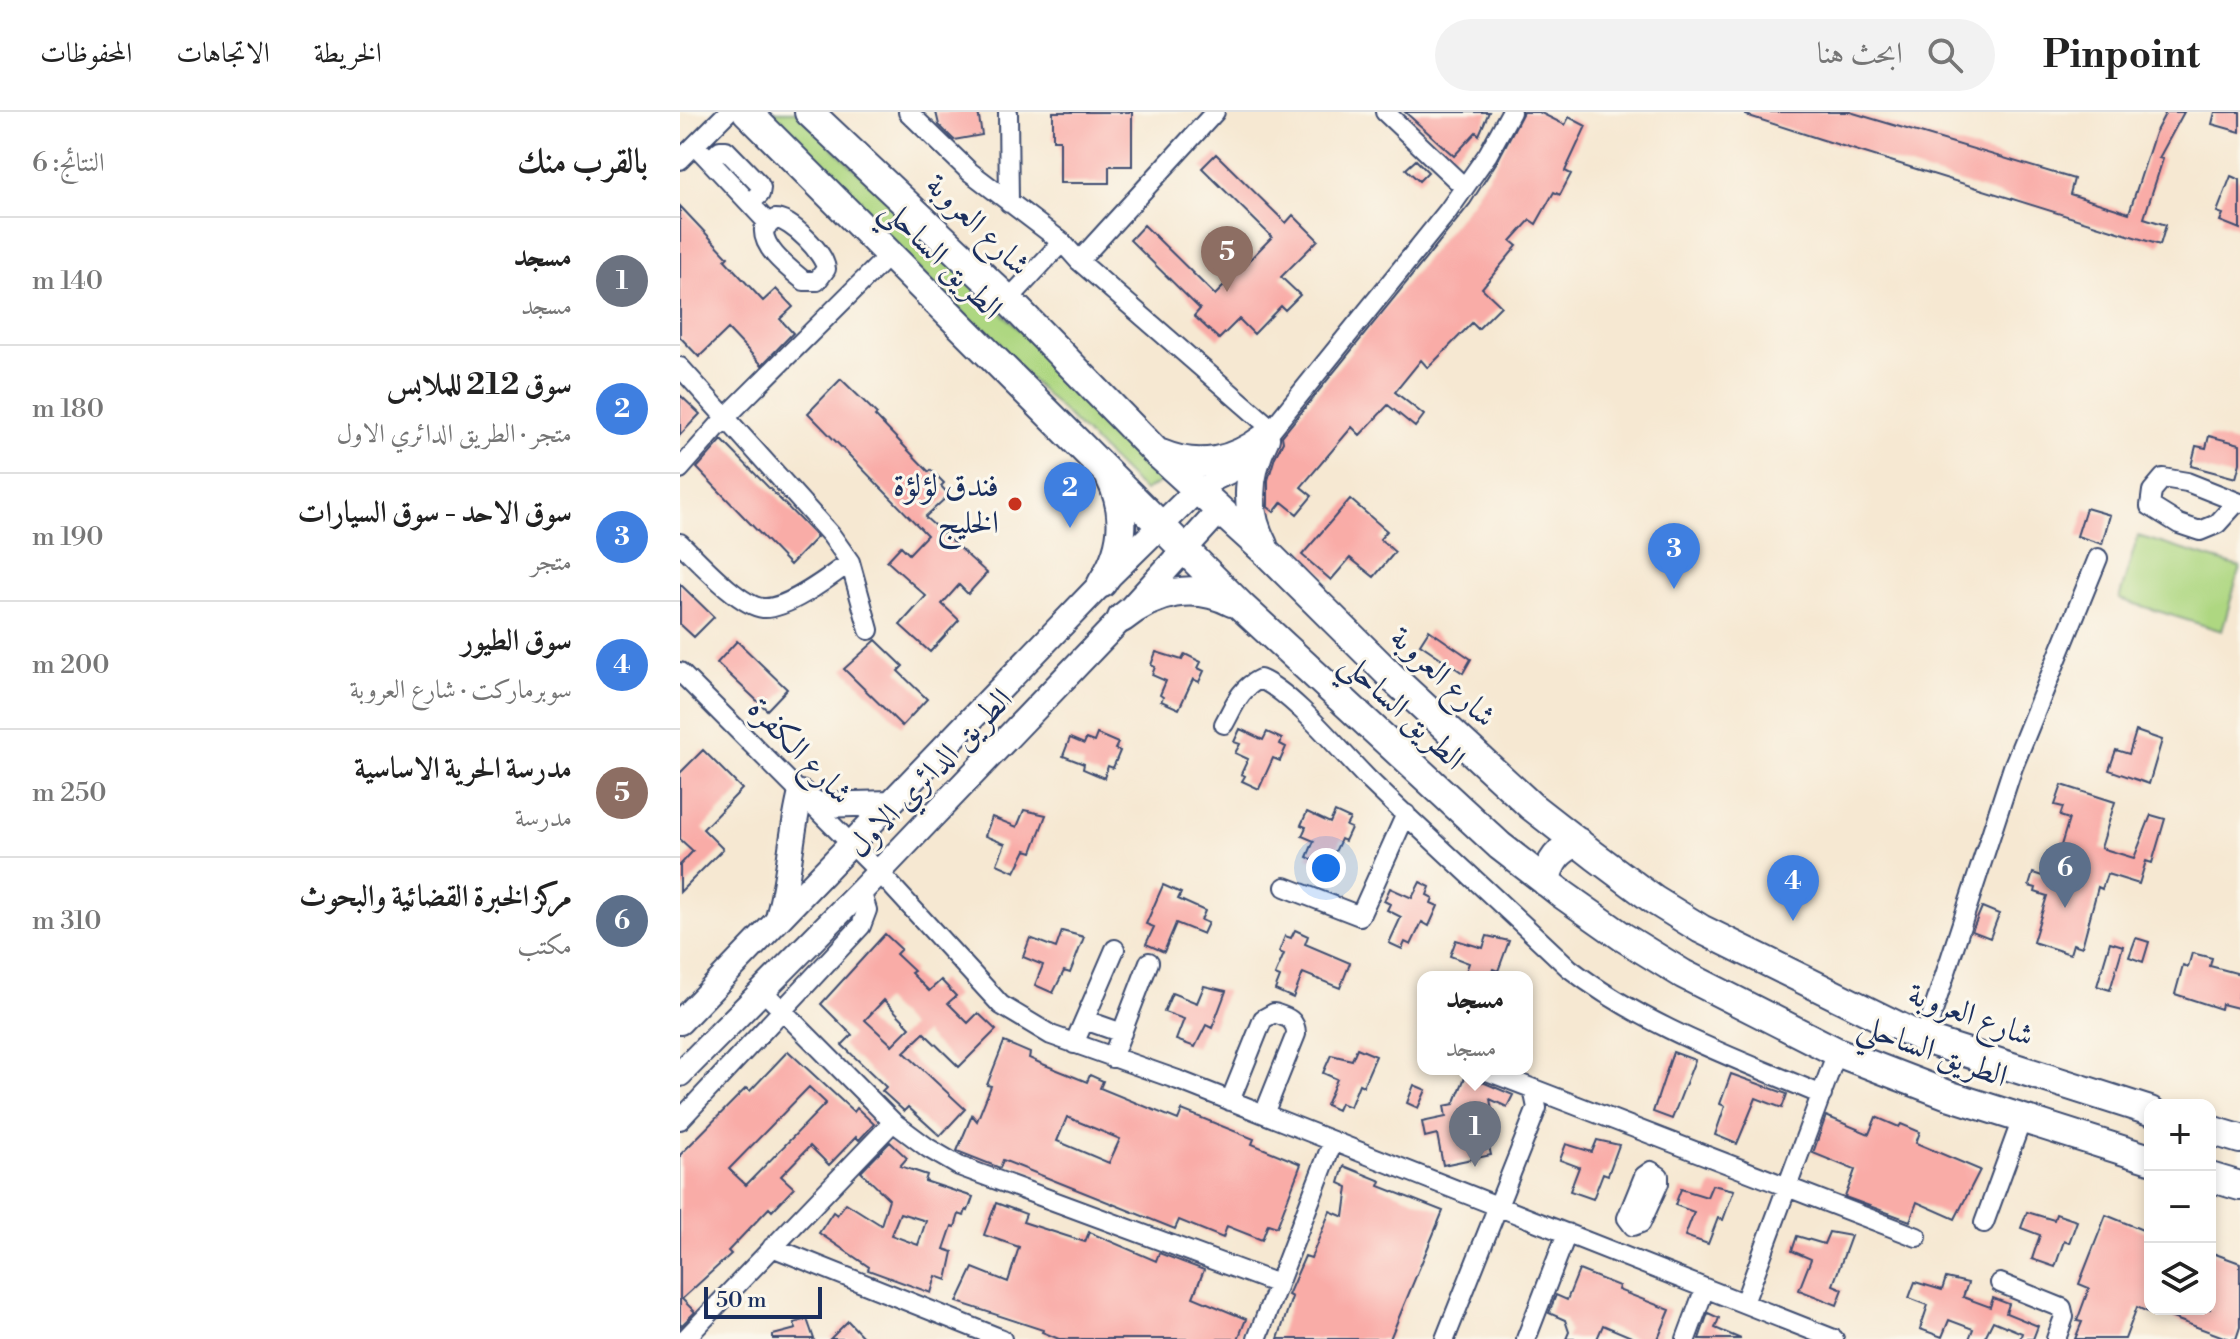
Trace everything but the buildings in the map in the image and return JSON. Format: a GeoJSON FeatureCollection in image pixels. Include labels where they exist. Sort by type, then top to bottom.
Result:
{"type":"FeatureCollection","features":[{"type":"Feature","properties":{"kind":"highway","name":"الطريق الساحلي"},"geometry":{"type":"LineString","coordinates":[[747,112],[1242,607],[1475,823],[1546,882],[1623,937],[1683,974],[1837,1052],[1951,1096],[2144,1157]]}},
{"type":"Feature","properties":{"kind":"highway","name":"شارع العروبة"},"geometry":{"type":"LineString","coordinates":[[809,112],[1008,300],[1157,453],[1267,553],[1394,679],[1512,788],[1654,900],[1701,929],[1924,1039],[2144,1109]]}},
{"type":"Feature","properties":{"kind":"highway"},"geometry":{"type":"LineString","coordinates":[[1157,453],[1184,462],[1213,462],[1241,454],[1268,434]]}},
{"type":"Feature","properties":{"kind":"highway"},"geometry":{"type":"LineString","coordinates":[[1267,553],[1253,521],[1249,487],[1257,453],[1268,434]]}},
{"type":"Feature","properties":{"kind":"highway"},"geometry":{"type":"LineString","coordinates":[[1102,583],[1116,557],[1122,529],[1119,500],[1108,473]]}},
{"type":"Feature","properties":{"kind":"highway"},"geometry":{"type":"LineString","coordinates":[[1122,618],[1137,606],[1171,592],[1208,593],[1242,607]]}},
{"type":"Feature","properties":{"kind":"highway"},"geometry":{"type":"LineString","coordinates":[[1475,823],[1490,821],[1503,813],[1510,802],[1512,788]]}},
{"type":"Feature","properties":{"kind":"highway"},"geometry":{"type":"LineString","coordinates":[[1546,882],[1547,872],[1557,855],[1578,842]]}},
{"type":"Feature","properties":{"kind":"highway"},"geometry":{"type":"LineString","coordinates":[[2216,1132],[2240,1139]]}},
{"type":"Feature","properties":{"kind":"highway"},"geometry":{"type":"LineString","coordinates":[[2216,1179],[2240,1186]]}},
{"type":"Feature","properties":{"kind":"main road","name":"الطريق الدائري الاول"},"geometry":{"type":"LineString","coordinates":[[680,1022],[1102,583],[1198,489]]}},
{"type":"Feature","properties":{"kind":"main road","name":"الطريق الدائري الاول"},"geometry":{"type":"LineString","coordinates":[[680,1074],[861,891],[1122,618],[1220,510]]}},
{"type":"Feature","properties":{"kind":"main road"},"geometry":{"type":"LineString","coordinates":[[776,923],[787,884],[793,823],[801,793],[817,805],[891,803]]}},
{"type":"Feature","properties":{"kind":"street"},"geometry":{"type":"LineString","coordinates":[[680,160],[728,112]]}},
{"type":"Feature","properties":{"kind":"street"},"geometry":{"type":"LineString","coordinates":[[908,112],[970,172],[1062,242],[1268,434]]}},
{"type":"Feature","properties":{"kind":"street"},"geometry":{"type":"LineString","coordinates":[[1008,112],[1009,203]]}},
{"type":"Feature","properties":{"kind":"street"},"geometry":{"type":"LineString","coordinates":[[1079,261],[1215,112]]}},
{"type":"Feature","properties":{"kind":"street"},"geometry":{"type":"LineString","coordinates":[[1385,112],[1464,187]]}},
{"type":"Feature","properties":{"kind":"street"},"geometry":{"type":"LineString","coordinates":[[1198,489],[1232,473],[1268,434],[1448,211],[1488,154],[1511,112]]}},
{"type":"Feature","properties":{"kind":"street"},"geometry":{"type":"LineString","coordinates":[[695,145],[710,160],[723,149],[738,162],[761,188],[760,194],[750,203],[768,223]]}},
{"type":"Feature","properties":{"kind":"street"},"geometry":{"type":"LineString","coordinates":[[1008,300],[1062,242]]}},
{"type":"Feature","properties":{"kind":"street"},"geometry":{"type":"LineString","coordinates":[[680,469],[726,417],[889,255]]}},
{"type":"Feature","properties":{"kind":"street"},"geometry":{"type":"LineString","coordinates":[[680,367],[831,535],[850,562],[869,630]]}},
{"type":"Feature","properties":{"kind":"street"},"geometry":{"type":"LineString","coordinates":[[1220,510],[1232,473]]}},
{"type":"Feature","properties":{"kind":"street"},"geometry":{"type":"LineString","coordinates":[[680,543],[743,599],[762,608],[797,596],[850,562]]}},
{"type":"Feature","properties":{"kind":"street"},"geometry":{"type":"LineString","coordinates":[[1924,1039],[2013,767],[2098,558]]}},
{"type":"Feature","properties":{"kind":"street","name":"شارع الكفرة"},"geometry":{"type":"LineString","coordinates":[[680,672],[879,872],[1001,1005],[1051,1035],[1178,1080],[1498,1204],[1834,1339]]}},
{"type":"Feature","properties":{"kind":"street"},"geometry":{"type":"LineString","coordinates":[[1224,724],[1250,684],[1260,679],[1267,682],[1303,712],[1406,814],[1592,986],[1636,1013],[1822,1095]]}},
{"type":"Feature","properties":{"kind":"street"},"geometry":{"type":"LineString","coordinates":[[1285,887],[1360,916],[1406,814]]}},
{"type":"Feature","properties":{"kind":"street"},"geometry":{"type":"LineString","coordinates":[[680,1120],[861,926],[867,910],[861,891]]}},
{"type":"Feature","properties":{"kind":"street"},"geometry":{"type":"LineString","coordinates":[[1074,1044],[1115,949]]}},
{"type":"Feature","properties":{"kind":"street"},"geometry":{"type":"LineString","coordinates":[[1112,1058],[1149,962]]}},
{"type":"Feature","properties":{"kind":"street"},"geometry":{"type":"LineString","coordinates":[[762,990],[893,1122],[959,1166],[1278,1284]]}},
{"type":"Feature","properties":{"kind":"street"},"geometry":{"type":"LineString","coordinates":[[1230,1101],[1263,1019],[1274,1013],[1290,1019],[1296,1034],[1264,1114]]}},
{"type":"Feature","properties":{"kind":"street"},"geometry":{"type":"LineString","coordinates":[[1085,1020],[1122,1033]]}},
{"type":"Feature","properties":{"kind":"street"},"geometry":{"type":"LineString","coordinates":[[1744,1303],[1837,1052]]}},
{"type":"Feature","properties":{"kind":"street"},"geometry":{"type":"LineString","coordinates":[[1497,1075],[1917,1237]]}},
{"type":"Feature","properties":{"kind":"street"},"geometry":{"type":"LineString","coordinates":[[1445,1339],[1537,1108],[1533,1089]]}},
{"type":"Feature","properties":{"kind":"street"},"geometry":{"type":"LineString","coordinates":[[1984,1223],[2022,1119]]}},
{"type":"Feature","properties":{"kind":"street"},"geometry":{"type":"LineString","coordinates":[[685,1339],[893,1122]]}},
{"type":"Feature","properties":{"kind":"street"},"geometry":{"type":"LineString","coordinates":[[1257,1339],[1333,1141]]}},
{"type":"Feature","properties":{"kind":"street"},"geometry":{"type":"LineString","coordinates":[[1622,1254],[1633,1226]]}},
{"type":"Feature","properties":{"kind":"street"},"geometry":{"type":"LineString","coordinates":[[1526,1339],[1567,1233]]}},
{"type":"Feature","properties":{"kind":"street"},"geometry":{"type":"LineString","coordinates":[[772,1247],[1002,1339]]}},
{"type":"Feature","properties":{"kind":"street"},"geometry":{"type":"LineString","coordinates":[[2000,1283],[2062,1308],[2064,1317],[2056,1339]]}},
{"type":"Feature","properties":{"kind":"street"},"geometry":{"type":"LineString","coordinates":[[1686,1339],[1705,1288]]}},
{"type":"Feature","properties":{"kind":"green space"},"geometry":{"type":"Polygon","coordinates":[[[759,112],[796,112],[989,299],[1164,480],[1144,491],[759,112]]]}},
{"type":"Feature","properties":{"kind":"green space"},"geometry":{"type":"Polygon","coordinates":[[[2138,536],[2240,567],[2222,631],[2119,599],[2138,536]]]}},
{"type":"Feature","properties":{"kind":"place","name":"مدرسة الحرية الاساسية"},"geometry":{"type":"Point","coordinates":[1227,292]}},
{"type":"Feature","properties":{"kind":"place","name":"فندق لؤلؤة الخليج"},"geometry":{"type":"Point","coordinates":[1015,504]}},
{"type":"Feature","properties":{"kind":"place","name":"سوق 212 للملابس"},"geometry":{"type":"Point","coordinates":[1070,528]}},
{"type":"Feature","properties":{"kind":"place","name":"سوق الاحد - سوق السيارات"},"geometry":{"type":"Point","coordinates":[1674,589]}},
{"type":"Feature","properties":{"kind":"place","name":"مركز الخبرة القضائية والبحوث"},"geometry":{"type":"Point","coordinates":[2065,908]}},
{"type":"Feature","properties":{"kind":"place","name":"سوق الطيور"},"geometry":{"type":"Point","coordinates":[1793,921]}},
{"type":"Feature","properties":{"kind":"place","name":"مسجد"},"geometry":{"type":"Point","coordinates":[1475,1167]}}]}
